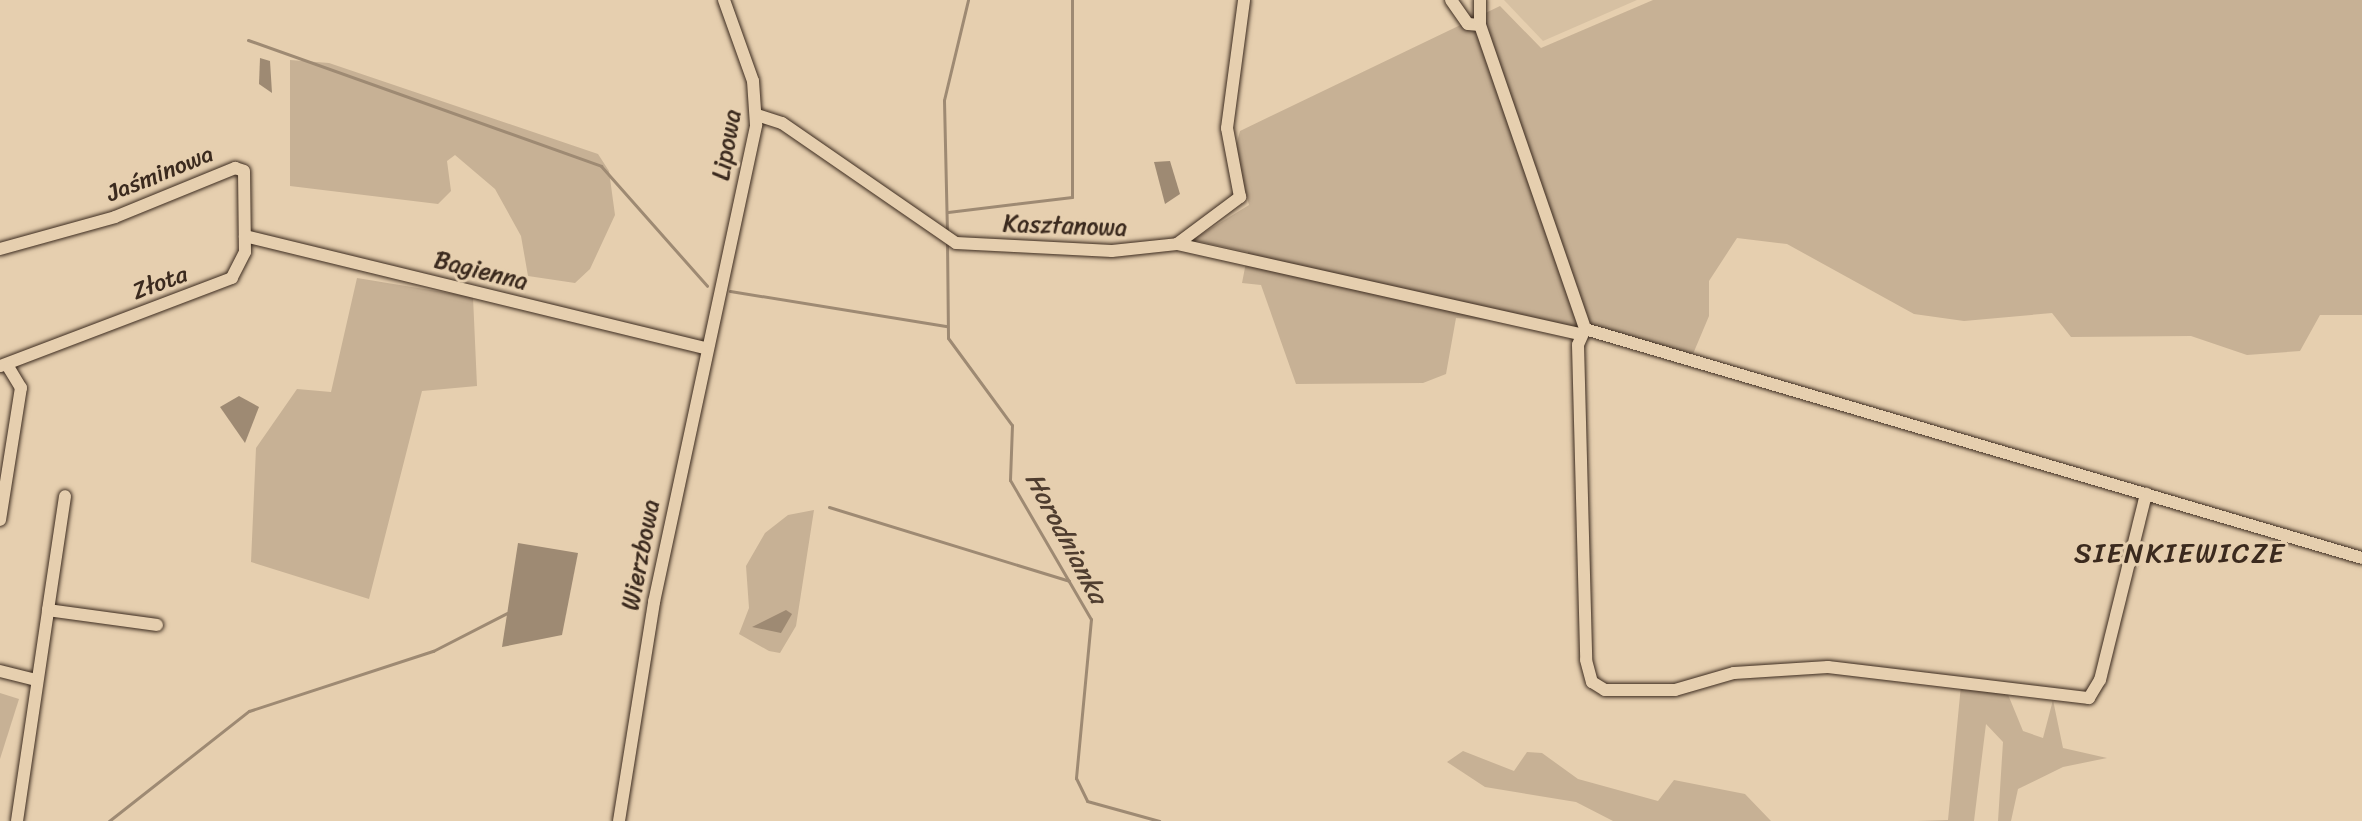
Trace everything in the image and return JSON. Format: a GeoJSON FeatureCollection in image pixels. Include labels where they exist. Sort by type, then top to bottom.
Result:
{"type":"FeatureCollection","features":[{"type":"Feature","properties":{"kind":"street","name":"Lipowa"},"geometry":{"type":"LineString","coordinates":[[715,300],[757,115],[753,81],[724,0]]}},
{"type":"Feature","properties":{"kind":"street"},"geometry":{"type":"LineString","coordinates":[[1177,244],[1240,197],[1227,128],[1244,0]]}},
{"type":"Feature","properties":{"kind":"street"},"geometry":{"type":"LineString","coordinates":[[1451,0],[1468,24],[1480,25]]}},
{"type":"Feature","properties":{"kind":"street"},"geometry":{"type":"LineString","coordinates":[[1480,0],[1480,25],[1583,332],[1586,660],[1592,682],[1605,690],[1675,690],[1734,673],[1844,667],[2089,698],[2100,680],[2146,494]]}},
{"type":"Feature","properties":{"kind":"street","name":"Kasztanowa"},"geometry":{"type":"LineString","coordinates":[[757,115],[782,123],[947,239],[1112,251],[1177,244]]}},
{"type":"Feature","properties":{"kind":"street","name":"Jaśminowa"},"geometry":{"type":"LineString","coordinates":[[0,249],[115,217],[235,168],[244,171]]}},
{"type":"Feature","properties":{"kind":"street","name":"Złota"},"geometry":{"type":"LineString","coordinates":[[4,367],[23,355],[222,284],[243,266],[244,171]]}},
{"type":"Feature","properties":{"kind":"street","name":"Bagienna"},"geometry":{"type":"LineString","coordinates":[[245,236],[706,348]]}},
{"type":"Feature","properties":{"kind":"street"},"geometry":{"type":"LineString","coordinates":[[1177,244],[1583,332],[2362,558]]}},
{"type":"Feature","properties":{"kind":"street","name":"Wierzbowa"},"geometry":{"type":"LineString","coordinates":[[619,821],[715,300]]}},
{"type":"Feature","properties":{"kind":"street"},"geometry":{"type":"LineString","coordinates":[[0,520],[21,388],[4,367]]}},
{"type":"Feature","properties":{"kind":"street"},"geometry":{"type":"LineString","coordinates":[[17,821],[33,679],[48,610],[65,496]]}},
{"type":"Feature","properties":{"kind":"street"},"geometry":{"type":"LineString","coordinates":[[48,610],[157,625]]}},
{"type":"Feature","properties":{"kind":"street"},"geometry":{"type":"LineString","coordinates":[[0,671],[33,679]]}},
{"type":"Feature","properties":{"kind":"shaded area"},"geometry":{"type":"Polygon","coordinates":[[[1504,0],[1637,0],[1543,41],[1504,0]]]}},
{"type":"Feature","properties":{"kind":"shaded area"},"geometry":{"type":"Polygon","coordinates":[[[1653,0],[2362,0],[2362,315],[2320,315],[2300,351],[2247,355],[2191,336],[2071,337],[2052,313],[1964,321],[1914,314],[1787,244],[1737,238],[1709,281],[1709,316],[1693,354],[1573,326],[1456,318],[1446,374],[1423,383],[1296,384],[1261,285],[1242,283],[1248,252],[1192,240],[1249,205],[1235,150],[1240,131],[1500,6],[1541,48],[1653,0]]]}},
{"type":"Feature","properties":{"kind":"shaded area"},"geometry":{"type":"Polygon","coordinates":[[[260,58],[270,61],[272,93],[259,84],[260,58]]]}},
{"type":"Feature","properties":{"kind":"shaded area"},"geometry":{"type":"Polygon","coordinates":[[[290,60],[329,63],[598,154],[609,171],[615,215],[590,269],[575,283],[528,276],[521,236],[495,189],[455,155],[447,161],[451,191],[438,204],[290,186],[290,60]]]}},
{"type":"Feature","properties":{"kind":"shaded area"},"geometry":{"type":"Polygon","coordinates":[[[1170,161],[1180,194],[1165,204],[1154,162],[1170,161]]]}},
{"type":"Feature","properties":{"kind":"shaded area"},"geometry":{"type":"Polygon","coordinates":[[[357,278],[473,297],[477,386],[422,391],[369,599],[251,562],[256,448],[297,389],[331,392],[357,278]]]}},
{"type":"Feature","properties":{"kind":"shaded area"},"geometry":{"type":"Polygon","coordinates":[[[239,396],[259,407],[245,443],[220,407],[239,396]]]}},
{"type":"Feature","properties":{"kind":"shaded area"},"geometry":{"type":"Polygon","coordinates":[[[814,510],[796,626],[780,653],[769,651],[739,634],[749,608],[746,566],[765,533],[788,515],[814,510]]]}},
{"type":"Feature","properties":{"kind":"shaded area"},"geometry":{"type":"Polygon","coordinates":[[[518,543],[578,553],[562,635],[502,647],[518,543]]]}},
{"type":"Feature","properties":{"kind":"shaded area"},"geometry":{"type":"Polygon","coordinates":[[[786,610],[792,614],[781,633],[752,627],[786,610]]]}},
{"type":"Feature","properties":{"kind":"shaded area"},"geometry":{"type":"Polygon","coordinates":[[[1961,685],[2007,692],[2023,731],[2043,738],[2053,700],[2063,748],[2107,758],[2063,767],[2018,789],[2011,821],[1998,821],[2003,742],[1986,724],[1974,821],[1917,821],[1948,820],[1961,685]]]}},
{"type":"Feature","properties":{"kind":"shaded area"},"geometry":{"type":"Polygon","coordinates":[[[0,693],[19,699],[0,759],[0,693]]]}},
{"type":"Feature","properties":{"kind":"shaded area"},"geometry":{"type":"Polygon","coordinates":[[[1463,751],[1514,771],[1527,752],[1542,753],[1578,779],[1658,801],[1674,780],[1745,794],[1771,821],[1613,821],[1576,802],[1485,787],[1447,762],[1463,751]]]}},
{"type":"Feature","properties":{"kind":"waterway","name":"Horodnianka"},"geometry":{"type":"LineString","coordinates":[[947,233],[944,100],[968,0]]}},
{"type":"Feature","properties":{"kind":"waterway"},"geometry":{"type":"LineString","coordinates":[[948,212],[1072,197],[1072,0]]}},
{"type":"Feature","properties":{"kind":"waterway"},"geometry":{"type":"LineString","coordinates":[[248,40],[601,166],[707,286]]}},
{"type":"Feature","properties":{"kind":"waterway","name":"Horodnianka"},"geometry":{"type":"LineString","coordinates":[[947,240],[948,338],[1012,425],[1010,480],[1091,619],[1076,778],[1087,801],[1159,821]]}},
{"type":"Feature","properties":{"kind":"waterway"},"geometry":{"type":"LineString","coordinates":[[730,291],[947,326]]}},
{"type":"Feature","properties":{"kind":"waterway"},"geometry":{"type":"LineString","coordinates":[[829,507],[1069,581]]}},
{"type":"Feature","properties":{"kind":"waterway"},"geometry":{"type":"LineString","coordinates":[[109,821],[249,711],[433,651],[507,613]]}},
{"type":"Feature","properties":{"kind":"district","name":"SIENKIEWICZE"},"geometry":{"type":"Point","coordinates":[2180,553]}}]}
